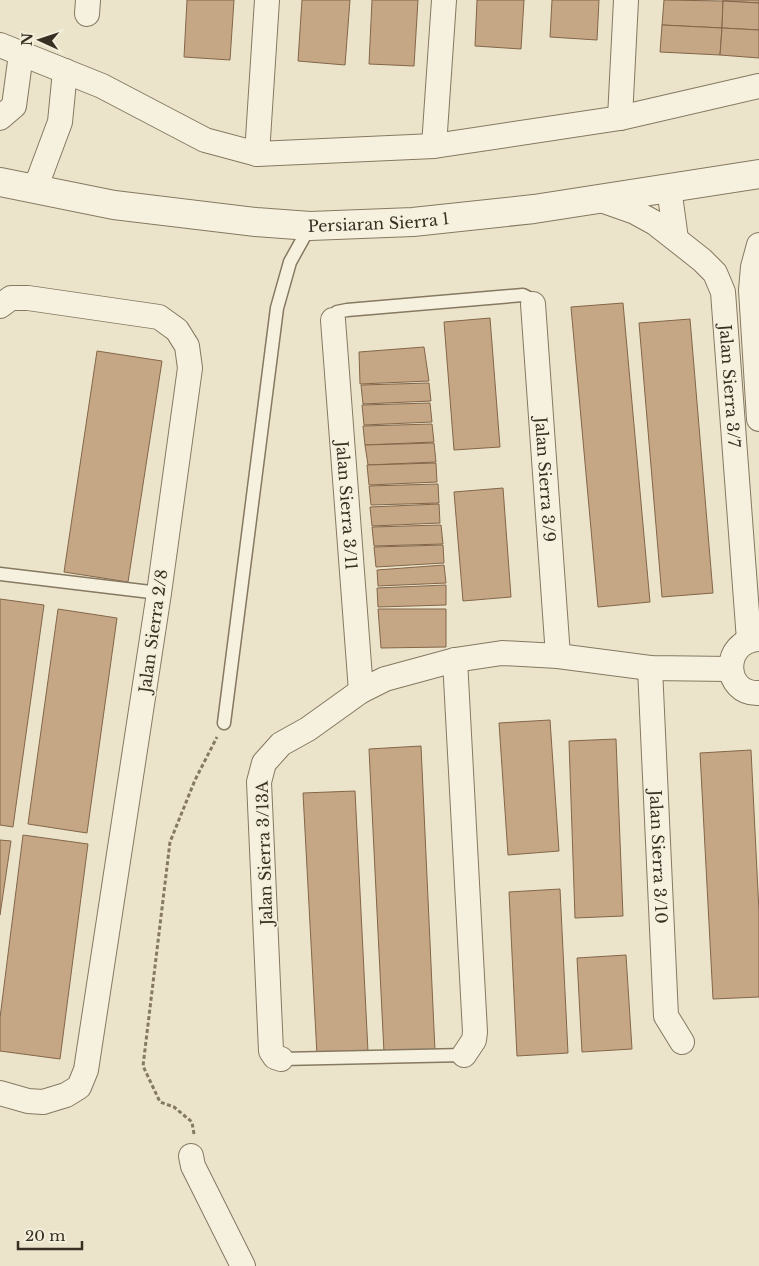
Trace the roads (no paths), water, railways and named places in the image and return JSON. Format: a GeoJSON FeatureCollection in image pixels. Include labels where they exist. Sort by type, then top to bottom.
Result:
{"type":"FeatureCollection","features":[{"type":"Feature","properties":{"kind":"street"},"geometry":{"type":"LineString","coordinates":[[256,154],[268,0]]}},
{"type":"Feature","properties":{"kind":"street"},"geometry":{"type":"LineString","coordinates":[[434,146],[444,0]]}},
{"type":"Feature","properties":{"kind":"street"},"geometry":{"type":"LineString","coordinates":[[620,118],[626,0]]}},
{"type":"Feature","properties":{"kind":"street"},"geometry":{"type":"LineString","coordinates":[[0,118],[14,106],[11,49],[102,86],[205,140],[256,154],[434,146],[620,118],[759,86]]}},
{"type":"Feature","properties":{"kind":"street"},"geometry":{"type":"LineString","coordinates":[[35,189],[60,122],[65,71]]}},
{"type":"Feature","properties":{"kind":"street","name":"Persiaran Sierra 1"},"geometry":{"type":"LineString","coordinates":[[0,182],[114,205],[256,222],[310,226],[413,222],[534,209],[759,174]]}},
{"type":"Feature","properties":{"kind":"street"},"geometry":{"type":"LineString","coordinates":[[669,188],[676,239]]}},
{"type":"Feature","properties":{"kind":"street","name":"Jalan Sierra 3/7"},"geometry":{"type":"LineString","coordinates":[[598,199],[635,212],[656,223],[702,260],[715,273],[723,292],[731,404],[750,524],[754,639]]}},
{"type":"Feature","properties":{"kind":"street","name":"Jalan Sierra 3/7"},"geometry":{"type":"LineString","coordinates":[[758,409],[750,290],[759,244]]}},
{"type":"Feature","properties":{"kind":"street"},"geometry":{"type":"LineString","coordinates":[[723,292],[750,290]]}},
{"type":"Feature","properties":{"kind":"street","name":"Jalan Sierra 2/8"},"geometry":{"type":"LineString","coordinates":[[0,1093],[28,1102],[43,1102],[66,1095],[79,1086],[86,1070],[159,593],[190,368],[187,346],[177,330],[159,317],[28,298],[6,302]]}},
{"type":"Feature","properties":{"kind":"street","name":"Jalan Sierra 3/9"},"geometry":{"type":"LineString","coordinates":[[533,304],[558,656]]}},
{"type":"Feature","properties":{"kind":"street","name":"Jalan Sierra 3/11"},"geometry":{"type":"LineString","coordinates":[[333,320],[361,691]]}},
{"type":"Feature","properties":{"kind":"street"},"geometry":{"type":"LineString","coordinates":[[731,404],[758,409]]}},
{"type":"Feature","properties":{"kind":"street"},"geometry":{"type":"LineString","coordinates":[[754,639],[741,644],[731,660],[731,669],[733,678],[739,686],[746,692],[759,694]]}},
{"type":"Feature","properties":{"kind":"street","name":"Jalan Sierra 3/13A"},"geometry":{"type":"LineString","coordinates":[[281,1060],[275,1057],[271,1051],[259,782],[264,763],[281,744],[308,729],[361,691],[385,678],[454,660],[502,653],[558,656],[650,668],[731,669]]}},
{"type":"Feature","properties":{"kind":"street"},"geometry":{"type":"LineString","coordinates":[[454,660],[475,1032],[474,1040],[464,1055]]}},
{"type":"Feature","properties":{"kind":"street","name":"Jalan Sierra 3/10"},"geometry":{"type":"LineString","coordinates":[[650,668],[666,1016],[682,1042]]}},
{"type":"Feature","properties":{"kind":"street"},"geometry":{"type":"LineString","coordinates":[[191,1156],[193,1166],[243,1266]]}},
{"type":"Feature","properties":{"kind":"lane"},"geometry":{"type":"LineString","coordinates":[[224,723],[277,308],[290,262],[310,226]]}},
{"type":"Feature","properties":{"kind":"lane"},"geometry":{"type":"LineString","coordinates":[[333,320],[337,312],[347,310],[523,295],[529,298],[533,304]]}},
{"type":"Feature","properties":{"kind":"lane"},"geometry":{"type":"LineString","coordinates":[[0,574],[159,593]]}},
{"type":"Feature","properties":{"kind":"lane"},"geometry":{"type":"LineString","coordinates":[[281,1060],[464,1055]]}}]}
